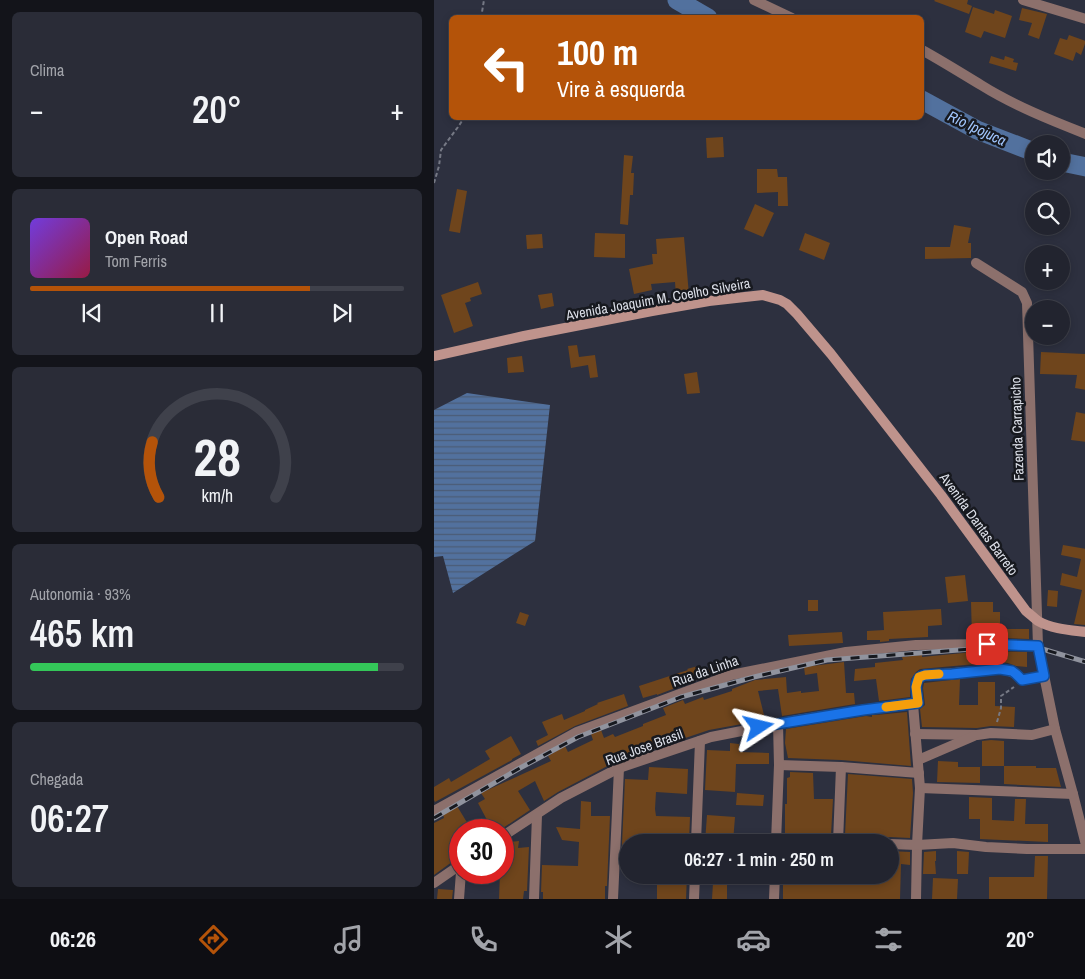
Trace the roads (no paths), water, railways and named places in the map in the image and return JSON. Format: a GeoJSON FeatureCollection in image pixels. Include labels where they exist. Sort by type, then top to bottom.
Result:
{"type":"FeatureCollection","features":[{"type":"Feature","properties":{"kind":"main road","name":"Avenida Joaquim M. Coelho Silveira"},"geometry":{"type":"LineString","coordinates":[[434,356],[652,311],[709,301],[763,295],[787,304],[831,354],[870,404]]}},
{"type":"Feature","properties":{"kind":"main road","name":"Avenida Dantas Barreto"},"geometry":{"type":"LineString","coordinates":[[870,404],[941,494],[1026,611],[1037,620],[1046,624],[1058,628],[1085,632]]}},
{"type":"Feature","properties":{"kind":"street"},"geometry":{"type":"LineString","coordinates":[[754,0],[786,15]]}},
{"type":"Feature","properties":{"kind":"street"},"geometry":{"type":"LineString","coordinates":[[1023,0],[1085,19]]}},
{"type":"Feature","properties":{"kind":"street"},"geometry":{"type":"LineString","coordinates":[[924,51],[982,86],[1049,120],[1085,134]]}},
{"type":"Feature","properties":{"kind":"street","name":"Fazenda Carrapicho"},"geometry":{"type":"LineString","coordinates":[[976,263],[1022,292],[1028,303],[1038,646],[1055,729],[1085,847]]}},
{"type":"Feature","properties":{"kind":"street","name":"Rua da Linha"},"geometry":{"type":"LineString","coordinates":[[434,811],[577,732],[731,675],[846,652],[916,645],[987,644],[1038,646]]}},
{"type":"Feature","properties":{"kind":"street"},"geometry":{"type":"LineString","coordinates":[[916,899],[920,788],[913,704],[918,703],[917,679],[921,676],[1000,669],[1012,671],[1022,680],[1044,676]]}},
{"type":"Feature","properties":{"kind":"street","name":"Rua Jose Brasil"},"geometry":{"type":"LineString","coordinates":[[514,829],[561,798],[619,768],[700,741],[778,724],[867,709],[913,704]]}},
{"type":"Feature","properties":{"kind":"street"},"geometry":{"type":"LineString","coordinates":[[776,834],[779,766],[778,724]]}},
{"type":"Feature","properties":{"kind":"street"},"geometry":{"type":"LineString","coordinates":[[916,734],[1032,735],[1055,729]]}},
{"type":"Feature","properties":{"kind":"street"},"geometry":{"type":"LineString","coordinates":[[918,760],[977,735]]}},
{"type":"Feature","properties":{"kind":"street"},"geometry":{"type":"LineString","coordinates":[[696,834],[700,741]]}},
{"type":"Feature","properties":{"kind":"street"},"geometry":{"type":"LineString","coordinates":[[779,766],[841,767],[919,773]]}},
{"type":"Feature","properties":{"kind":"street"},"geometry":{"type":"LineString","coordinates":[[838,834],[841,767]]}},
{"type":"Feature","properties":{"kind":"street"},"geometry":{"type":"LineString","coordinates":[[613,899],[619,768]]}},
{"type":"Feature","properties":{"kind":"street"},"geometry":{"type":"LineString","coordinates":[[920,788],[1073,794]]}},
{"type":"Feature","properties":{"kind":"street"},"geometry":{"type":"LineString","coordinates":[[534,899],[537,814]]}},
{"type":"Feature","properties":{"kind":"street"},"geometry":{"type":"LineString","coordinates":[[899,844],[953,843],[994,848],[1027,849],[1085,847]]}},
{"type":"Feature","properties":{"kind":"street"},"geometry":{"type":"LineString","coordinates":[[434,883],[449,873]]}},
{"type":"Feature","properties":{"kind":"street"},"geometry":{"type":"LineString","coordinates":[[459,899],[460,884]]}},
{"type":"Feature","properties":{"kind":"street"},"geometry":{"type":"LineString","coordinates":[[694,899],[695,884]]}},
{"type":"Feature","properties":{"kind":"street"},"geometry":{"type":"LineString","coordinates":[[774,899],[775,884]]}},
{"type":"Feature","properties":{"kind":"water"},"geometry":{"type":"Polygon","coordinates":[[[467,393],[550,405],[535,541],[453,593],[443,556],[434,557],[434,410],[467,393]]]}},
{"type":"Feature","properties":{"kind":"waterway","name":"Rio Ipojuca"},"geometry":{"type":"LineString","coordinates":[[677,0],[703,15]]}},
{"type":"Feature","properties":{"kind":"waterway","name":"Rio Ipojuca"},"geometry":{"type":"LineString","coordinates":[[924,101],[977,130],[1025,149]]}},
{"type":"Feature","properties":{"kind":"waterway","name":"Rio Ipojuca"},"geometry":{"type":"LineString","coordinates":[[1070,164],[1086,167]]}},
{"type":"Feature","properties":{"kind":"railway"},"geometry":{"type":"LineString","coordinates":[[434,818],[578,737],[681,697],[754,677],[827,660],[985,648],[1039,648],[1086,662]]}}]}
